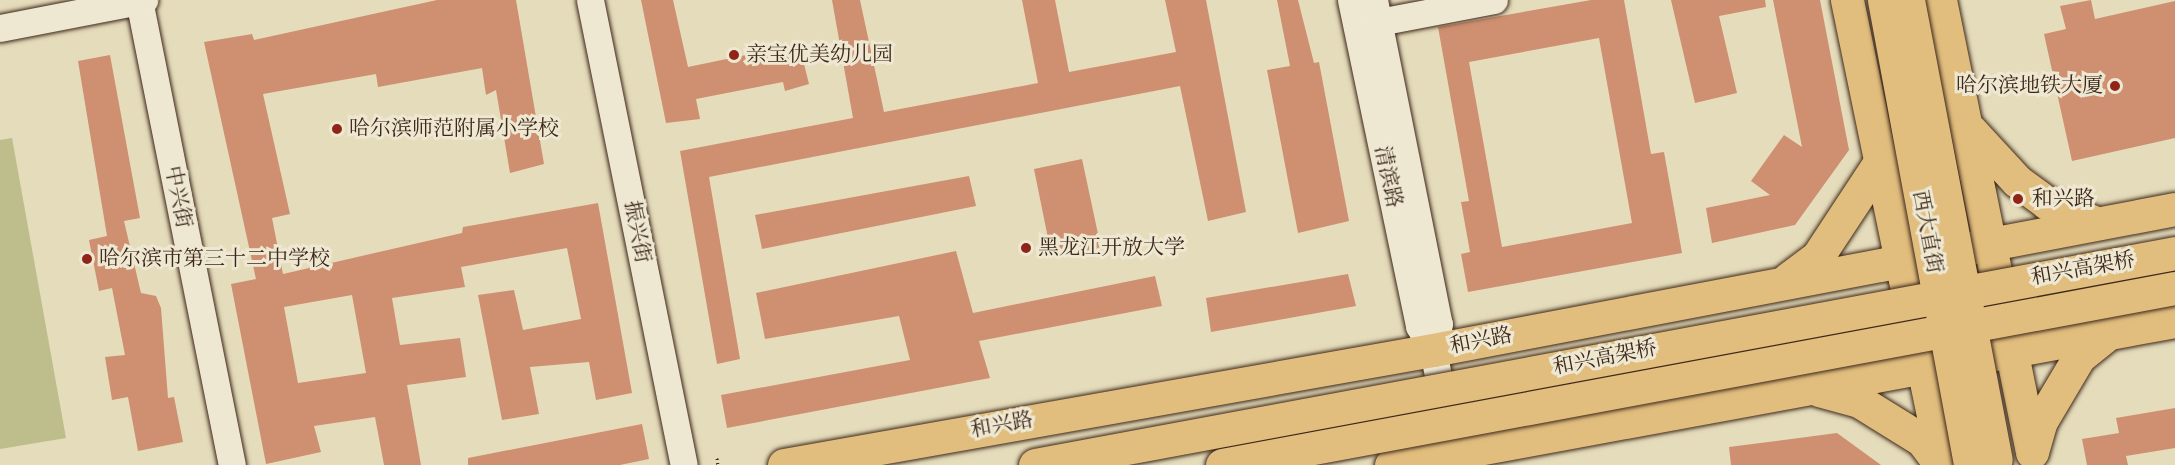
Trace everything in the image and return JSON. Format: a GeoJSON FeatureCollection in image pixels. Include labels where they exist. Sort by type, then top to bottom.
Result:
{"type":"FeatureCollection","features":[{"type":"Feature","properties":{"kind":"highway"},"geometry":{"type":"LineString","coordinates":[[1846,0],[1882,159],[1924,368],[1962,463]]}},
{"type":"Feature","properties":{"kind":"highway","name":"西大直街"},"geometry":{"type":"LineString","coordinates":[[1884,0],[1962,463]]}},
{"type":"Feature","properties":{"kind":"highway","name":"西大直街"},"geometry":{"type":"LineString","coordinates":[[1908,0],[1962,463]]}},
{"type":"Feature","properties":{"kind":"highway"},"geometry":{"type":"LineString","coordinates":[[1940,0],[2032,452],[2041,421],[2079,357],[2113,330]]}},
{"type":"Feature","properties":{"kind":"highway"},"geometry":{"type":"LineString","coordinates":[[1966,124],[2017,181],[2047,203],[2091,221]]}},
{"type":"Feature","properties":{"kind":"highway"},"geometry":{"type":"LineString","coordinates":[[1785,281],[1818,256],[1882,159]]}},
{"type":"Feature","properties":{"kind":"highway","name":"和兴路"},"geometry":{"type":"LineString","coordinates":[[784,465],[1433,350],[2091,221],[2175,209]]}},
{"type":"Feature","properties":{"kind":"highway","name":"和兴高架桥"},"geometry":{"type":"LineString","coordinates":[[1035,465],[2175,253]]}},
{"type":"Feature","properties":{"kind":"highway","name":"和兴高架桥"},"geometry":{"type":"LineString","coordinates":[[1222,465],[2175,288]]}},
{"type":"Feature","properties":{"kind":"highway"},"geometry":{"type":"LineString","coordinates":[[1391,465],[1454,459],[2010,352],[2113,330],[2175,321]]}},
{"type":"Feature","properties":{"kind":"highway"},"geometry":{"type":"LineString","coordinates":[[1815,388],[1859,401],[1962,463]]}},
{"type":"Feature","properties":{"kind":"highway"},"geometry":{"type":"LineString","coordinates":[[901,465],[1012,423]]}},
{"type":"Feature","properties":{"kind":"street"},"geometry":{"type":"LineString","coordinates":[[0,28],[140,0]]}},
{"type":"Feature","properties":{"kind":"street","name":"中兴街"},"geometry":{"type":"LineString","coordinates":[[140,0],[232,465]]}},
{"type":"Feature","properties":{"kind":"street","name":"振兴街"},"geometry":{"type":"LineString","coordinates":[[590,0],[684,465]]}},
{"type":"Feature","properties":{"kind":"street","name":"清滨路"},"geometry":{"type":"LineString","coordinates":[[1351,0],[1419,326],[1433,350],[1454,459]]}},
{"type":"Feature","properties":{"kind":"street"},"geometry":{"type":"LineString","coordinates":[[1376,11],[1494,0]]}},
{"type":"Feature","properties":{"kind":"street","name":"清滨路"},"geometry":{"type":"LineString","coordinates":[[1376,11],[1438,324],[1433,350]]}},
{"type":"Feature","properties":{"kind":"path"},"geometry":{"type":"LineString","coordinates":[[717,458],[718,465]]}},
{"type":"Feature","properties":{"kind":"green space"},"geometry":{"type":"Polygon","coordinates":[[[12,138],[66,438],[0,449],[0,140],[12,138]]]}},
{"type":"Feature","properties":{"kind":"building"},"geometry":{"type":"Polygon","coordinates":[[[437,0],[516,0],[544,164],[510,173],[496,90],[486,95],[482,68],[378,87],[376,74],[263,94],[290,214],[272,218],[283,274],[462,233],[463,227],[598,203],[632,393],[596,400],[589,362],[530,367],[539,414],[502,420],[478,295],[514,290],[523,330],[581,319],[567,248],[461,267],[465,287],[392,298],[400,345],[460,338],[466,377],[407,385],[421,465],[384,465],[375,417],[314,426],[321,452],[266,464],[231,284],[256,279],[204,42],[252,34],[254,40],[437,0]],[[352,295],[284,307],[298,383],[366,373],[352,295]]]}},
{"type":"Feature","properties":{"kind":"building"},"geometry":{"type":"Polygon","coordinates":[[[641,0],[673,0],[688,67],[799,44],[809,84],[785,91],[783,82],[696,99],[700,119],[666,123],[641,0]]]}},
{"type":"Feature","properties":{"kind":"building"},"geometry":{"type":"Polygon","coordinates":[[[832,0],[860,0],[884,112],[1038,83],[1022,0],[1055,0],[1069,72],[1176,52],[1165,0],[1206,0],[1246,212],[1208,221],[1180,86],[709,177],[740,359],[717,364],[680,151],[853,118],[832,0]]]}},
{"type":"Feature","properties":{"kind":"building"},"geometry":{"type":"Polygon","coordinates":[[[1277,0],[1298,0],[1314,63],[1319,62],[1349,221],[1298,233],[1267,70],[1290,66],[1277,0]]]}},
{"type":"Feature","properties":{"kind":"building"},"geometry":{"type":"Polygon","coordinates":[[[1591,0],[1624,0],[1651,154],[1664,152],[1682,253],[1468,292],[1461,254],[1470,252],[1461,202],[1469,201],[1438,27],[1591,0]],[[1599,38],[1469,62],[1502,247],[1632,223],[1599,38]]]}},
{"type":"Feature","properties":{"kind":"building"},"geometry":{"type":"Polygon","coordinates":[[[1671,0],[1765,0],[1766,7],[1719,16],[1737,93],[1695,103],[1671,0]]]}},
{"type":"Feature","properties":{"kind":"building"},"geometry":{"type":"Polygon","coordinates":[[[1773,0],[1820,0],[1849,150],[1795,225],[1712,243],[1706,208],[1770,195],[1751,181],[1784,135],[1802,147],[1773,0]]]}},
{"type":"Feature","properties":{"kind":"building","name":"哈尔滨地铁大厦"},"geometry":{"type":"Polygon","coordinates":[[[2091,0],[2095,19],[2175,1],[2175,138],[2072,161],[2044,34],[2066,29],[2060,6],[2091,0]]]}},
{"type":"Feature","properties":{"kind":"building"},"geometry":{"type":"Polygon","coordinates":[[[110,55],[140,218],[124,221],[141,293],[156,296],[161,308],[168,398],[174,397],[183,442],[138,451],[128,397],[112,400],[105,357],[125,355],[112,288],[99,291],[89,240],[107,236],[78,61],[110,55]]]}},
{"type":"Feature","properties":{"kind":"building"},"geometry":{"type":"Polygon","coordinates":[[[1082,159],[1101,248],[1052,258],[1034,169],[1082,159]]]}},
{"type":"Feature","properties":{"kind":"building"},"geometry":{"type":"Polygon","coordinates":[[[969,176],[976,206],[762,249],[755,215],[969,176]]]}},
{"type":"Feature","properties":{"kind":"building"},"geometry":{"type":"Polygon","coordinates":[[[956,251],[973,313],[1155,276],[1162,306],[979,341],[990,378],[727,428],[721,395],[910,360],[899,316],[765,339],[756,293],[956,251]]]}},
{"type":"Feature","properties":{"kind":"building"},"geometry":{"type":"Polygon","coordinates":[[[1348,274],[1356,306],[1211,332],[1206,298],[1348,274]]]}},
{"type":"Feature","properties":{"kind":"building"},"geometry":{"type":"Polygon","coordinates":[[[2175,408],[2175,448],[2126,456],[2128,465],[2087,465],[2082,439],[2119,433],[2116,418],[2175,408]]]}},
{"type":"Feature","properties":{"kind":"building"},"geometry":{"type":"Polygon","coordinates":[[[642,424],[649,459],[620,465],[468,465],[468,458],[642,424]]]}},
{"type":"Feature","properties":{"kind":"building"},"geometry":{"type":"Polygon","coordinates":[[[1837,433],[1881,465],[1731,465],[1729,447],[1837,433]]]}},
{"type":"Feature","properties":{"kind":"place","name":"亲宝优美幼儿园"},"geometry":{"type":"Point","coordinates":[734,55]}},
{"type":"Feature","properties":{"kind":"place","name":"哈尔滨地铁大厦"},"geometry":{"type":"Point","coordinates":[2115,86]}},
{"type":"Feature","properties":{"kind":"place","name":"哈尔滨师范附属小学校"},"geometry":{"type":"Point","coordinates":[337,129]}},
{"type":"Feature","properties":{"kind":"place","name":"和兴路"},"geometry":{"type":"Point","coordinates":[2018,199]}},
{"type":"Feature","properties":{"kind":"place","name":"黑龙江开放大学"},"geometry":{"type":"Point","coordinates":[1026,248]}},
{"type":"Feature","properties":{"kind":"place","name":"哈尔滨市第三十二中学校"},"geometry":{"type":"Point","coordinates":[87,259]}}]}
